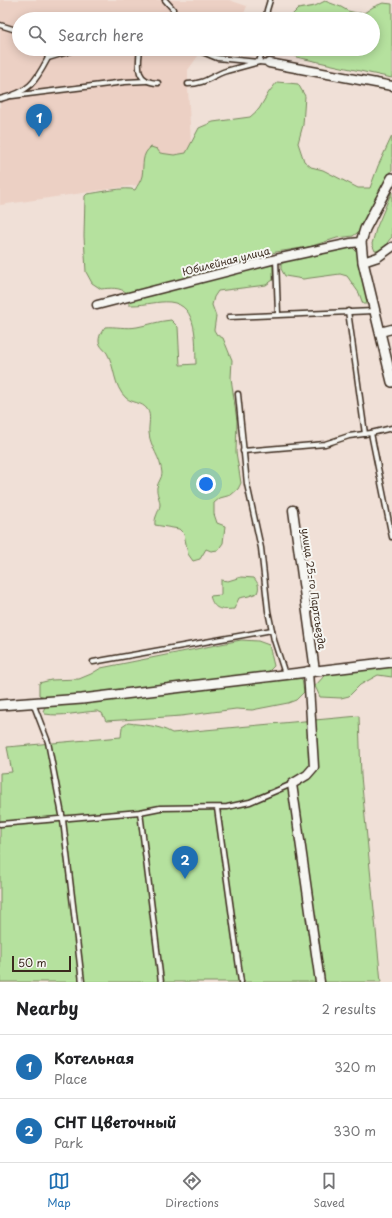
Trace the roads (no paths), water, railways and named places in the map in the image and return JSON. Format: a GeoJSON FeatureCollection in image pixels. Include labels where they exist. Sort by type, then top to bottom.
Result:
{"type":"FeatureCollection","features":[{"type":"Feature","properties":{"kind":"street"},"geometry":{"type":"LineString","coordinates":[[269,63],[392,86]]}},
{"type":"Feature","properties":{"kind":"street"},"geometry":{"type":"LineString","coordinates":[[392,178],[365,229],[361,242],[363,262],[392,382]]}},
{"type":"Feature","properties":{"kind":"street","name":"Юбилейная улица"},"geometry":{"type":"LineString","coordinates":[[96,305],[276,259],[361,242]]}},
{"type":"Feature","properties":{"kind":"street"},"geometry":{"type":"LineString","coordinates":[[363,262],[378,257],[392,247]]}},
{"type":"Feature","properties":{"kind":"street"},"geometry":{"type":"LineString","coordinates":[[380,332],[392,329]]}},
{"type":"Feature","properties":{"kind":"street","name":"улица 25-го Партсъезда"},"geometry":{"type":"LineString","coordinates":[[292,784],[307,775],[314,767],[311,671],[293,510]]}},
{"type":"Feature","properties":{"kind":"street"},"geometry":{"type":"LineString","coordinates":[[0,705],[82,700],[392,662]]}},
{"type":"Feature","properties":{"kind":"street"},"geometry":{"type":"LineString","coordinates":[[292,784],[320,982]]}},
{"type":"Feature","properties":{"kind":"lane"},"geometry":{"type":"LineString","coordinates":[[165,0],[173,8],[173,12]]}},
{"type":"Feature","properties":{"kind":"lane"},"geometry":{"type":"LineString","coordinates":[[267,12],[270,0]]}},
{"type":"Feature","properties":{"kind":"lane"},"geometry":{"type":"LineString","coordinates":[[0,25],[12,29]]}},
{"type":"Feature","properties":{"kind":"lane"},"geometry":{"type":"LineString","coordinates":[[12,96],[31,86],[48,58],[55,56]]}},
{"type":"Feature","properties":{"kind":"lane"},"geometry":{"type":"LineString","coordinates":[[139,56],[138,68],[141,76],[146,81]]}},
{"type":"Feature","properties":{"kind":"lane"},"geometry":{"type":"LineString","coordinates":[[212,56],[217,58],[269,63]]}},
{"type":"Feature","properties":{"kind":"lane"},"geometry":{"type":"LineString","coordinates":[[260,62],[261,56]]}},
{"type":"Feature","properties":{"kind":"lane"},"geometry":{"type":"LineString","coordinates":[[188,84],[205,82],[224,72],[260,62]]}},
{"type":"Feature","properties":{"kind":"lane"},"geometry":{"type":"LineString","coordinates":[[0,99],[12,96],[125,82],[146,81],[158,83]]}},
{"type":"Feature","properties":{"kind":"lane"},"geometry":{"type":"LineString","coordinates":[[276,259],[278,314]]}},
{"type":"Feature","properties":{"kind":"lane"},"geometry":{"type":"LineString","coordinates":[[229,317],[374,310]]}},
{"type":"Feature","properties":{"kind":"lane"},"geometry":{"type":"LineString","coordinates":[[348,311],[365,434]]}},
{"type":"Feature","properties":{"kind":"lane"},"geometry":{"type":"LineString","coordinates":[[238,394],[247,484],[261,548],[272,630],[285,674]]}},
{"type":"Feature","properties":{"kind":"lane"},"geometry":{"type":"LineString","coordinates":[[243,451],[325,444],[348,436],[392,428]]}},
{"type":"Feature","properties":{"kind":"lane"},"geometry":{"type":"LineString","coordinates":[[371,433],[392,537]]}},
{"type":"Feature","properties":{"kind":"lane"},"geometry":{"type":"LineString","coordinates":[[93,662],[272,630]]}},
{"type":"Feature","properties":{"kind":"lane"},"geometry":{"type":"LineString","coordinates":[[33,703],[48,742],[63,820],[82,982]]}},
{"type":"Feature","properties":{"kind":"lane"},"geometry":{"type":"LineString","coordinates":[[0,824],[63,820],[140,812],[160,808],[217,808],[250,802],[292,784]]}},
{"type":"Feature","properties":{"kind":"lane"},"geometry":{"type":"LineString","coordinates":[[217,808],[241,982]]}},
{"type":"Feature","properties":{"kind":"lane"},"geometry":{"type":"LineString","coordinates":[[140,812],[161,982]]}},
{"type":"Feature","properties":{"kind":"place","name":"Котельная"},"geometry":{"type":"Point","coordinates":[39,137]}},
{"type":"Feature","properties":{"kind":"place","name":"СНТ Цветочный"},"geometry":{"type":"Point","coordinates":[185,879]}}]}
